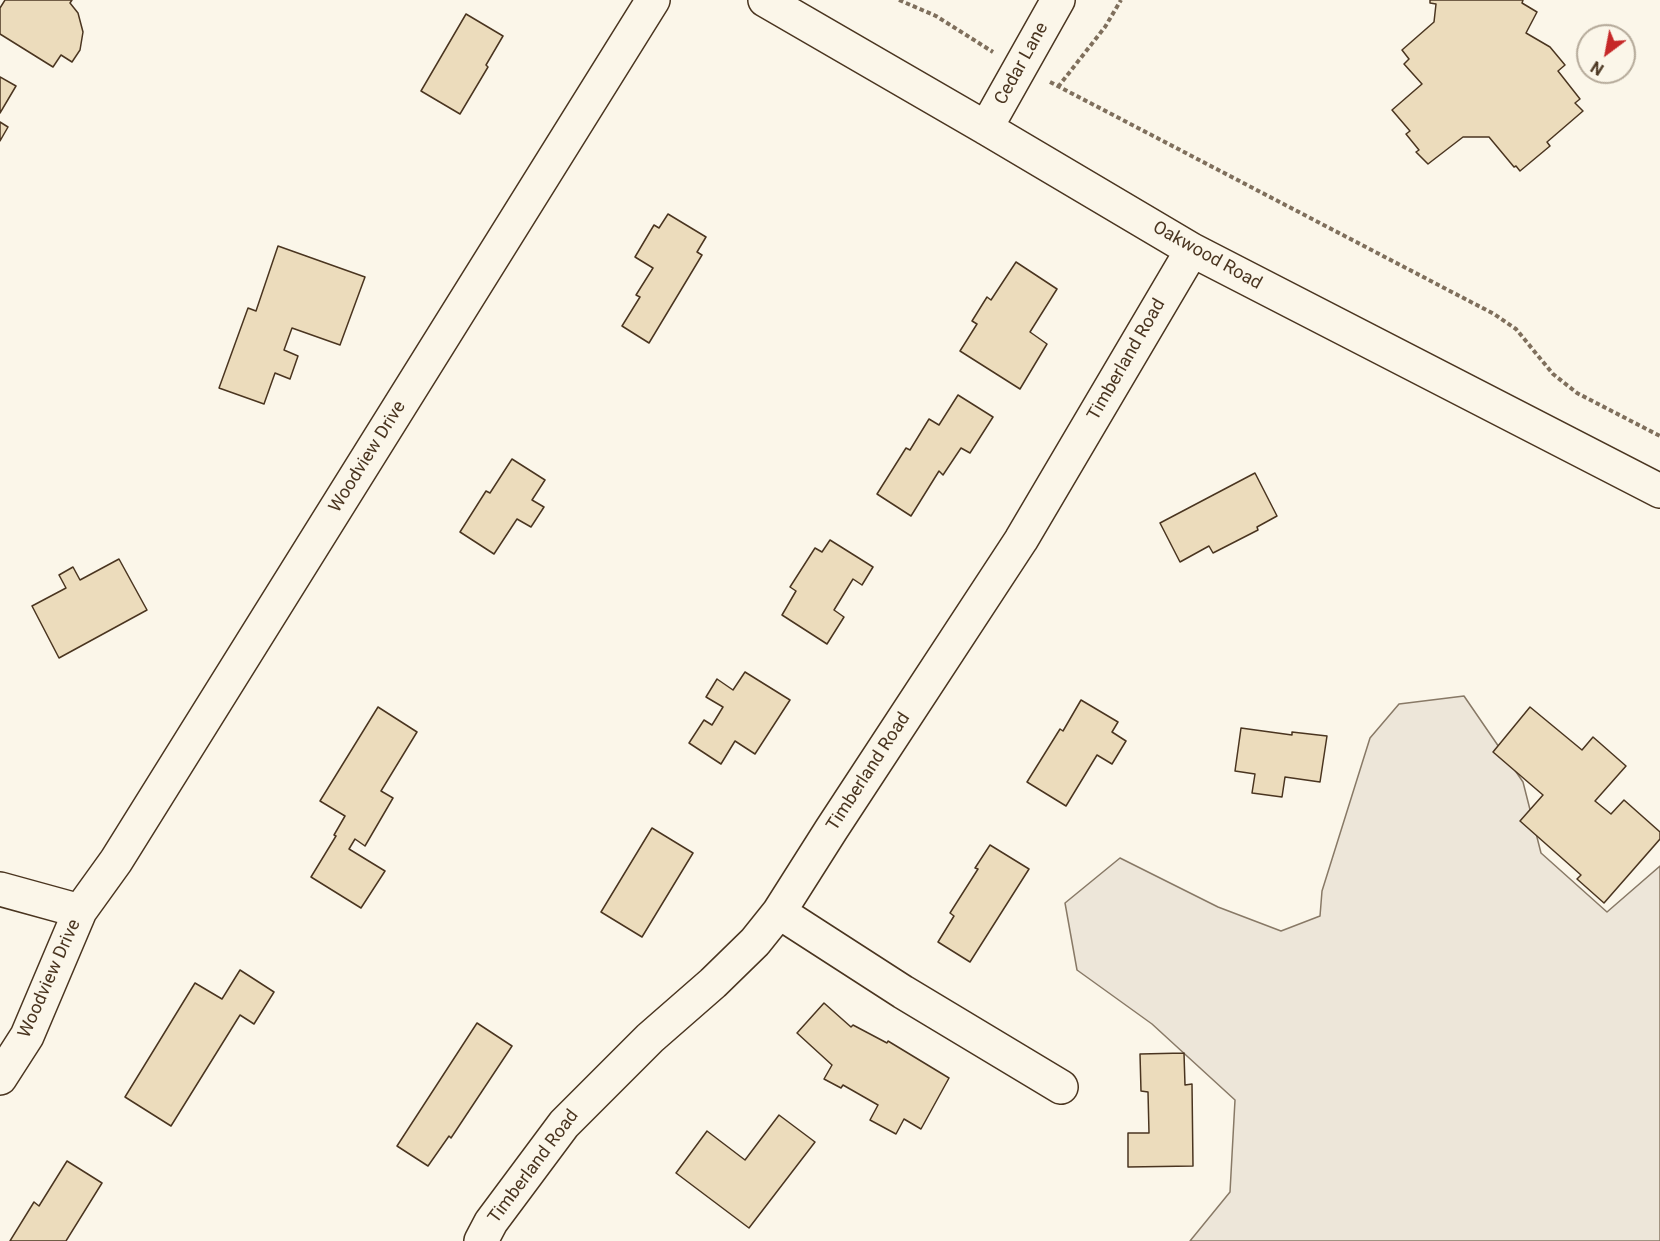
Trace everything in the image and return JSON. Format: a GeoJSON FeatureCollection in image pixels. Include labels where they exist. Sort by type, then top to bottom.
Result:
{"type":"FeatureCollection","features":[{"type":"Feature","properties":{"kind":"street","name":"Woodview Drive"},"geometry":{"type":"LineString","coordinates":[[0,1078],[27,1036],[80,911],[116,861],[653,0]]}},
{"type":"Feature","properties":{"kind":"street","name":"Oakwood Road"},"geometry":{"type":"LineString","coordinates":[[765,0],[1192,250],[1660,491]]}},
{"type":"Feature","properties":{"kind":"street","name":"Cedar Lane"},"geometry":{"type":"LineString","coordinates":[[986,128],[1058,0]]}},
{"type":"Feature","properties":{"kind":"street","name":"Timberland Road"},"geometry":{"type":"LineString","coordinates":[[481,1241],[491,1222],[564,1124],[650,1038],[738,959],[779,912],[1021,540],[1192,250]]}},
{"type":"Feature","properties":{"kind":"street","name":"Woodview Drive"},"geometry":{"type":"LineString","coordinates":[[0,889],[80,911]]}},
{"type":"Feature","properties":{"kind":"street"},"geometry":{"type":"LineString","coordinates":[[779,912],[903,992],[1061,1087]]}},
{"type":"Feature","properties":{"kind":"path"},"geometry":{"type":"LineString","coordinates":[[899,0],[936,16],[995,54]]}},
{"type":"Feature","properties":{"kind":"path"},"geometry":{"type":"LineString","coordinates":[[1058,87],[1105,27],[1121,0]]}},
{"type":"Feature","properties":{"kind":"path"},"geometry":{"type":"LineString","coordinates":[[1046,81],[1494,314],[1516,329],[1553,374],[1576,393],[1660,436]]}},
{"type":"Feature","properties":{"kind":"shaded area"},"geometry":{"type":"Polygon","coordinates":[[[1464,696],[1523,782],[1541,853],[1607,912],[1660,866],[1660,1241],[1190,1241],[1230,1192],[1235,1100],[1152,1024],[1077,970],[1065,903],[1120,858],[1218,907],[1281,931],[1320,916],[1322,891],[1370,738],[1399,704],[1464,696]]]}},
{"type":"Feature","properties":{"kind":"building"},"geometry":{"type":"Polygon","coordinates":[[[5,0],[72,0],[70,3],[78,13],[83,32],[80,50],[72,62],[61,55],[53,67],[0,34],[0,8],[5,0]]]}},
{"type":"Feature","properties":{"kind":"building"},"geometry":{"type":"Polygon","coordinates":[[[1430,0],[1523,0],[1522,3],[1537,12],[1526,33],[1550,47],[1565,65],[1558,71],[1580,99],[1575,103],[1583,111],[1547,142],[1550,146],[1520,171],[1489,137],[1463,137],[1428,164],[1416,152],[1419,150],[1406,134],[1410,131],[1392,110],[1422,84],[1404,64],[1409,59],[1402,50],[1434,22],[1436,4],[1430,3],[1430,0]]]}},
{"type":"Feature","properties":{"kind":"building"},"geometry":{"type":"Polygon","coordinates":[[[466,14],[503,36],[486,65],[488,67],[460,114],[421,91],[466,14]]]}},
{"type":"Feature","properties":{"kind":"building"},"geometry":{"type":"Polygon","coordinates":[[[0,77],[16,86],[0,113],[0,77]]]}},
{"type":"Feature","properties":{"kind":"building"},"geometry":{"type":"Polygon","coordinates":[[[0,122],[8,127],[0,141],[0,122]]]}},
{"type":"Feature","properties":{"kind":"building"},"geometry":{"type":"Polygon","coordinates":[[[668,214],[706,237],[697,252],[702,255],[649,343],[622,326],[640,297],[636,295],[653,268],[635,257],[654,225],[659,228],[668,214]]]}},
{"type":"Feature","properties":{"kind":"building"},"geometry":{"type":"Polygon","coordinates":[[[278,246],[365,277],[340,345],[292,328],[284,350],[298,356],[290,379],[275,373],[264,404],[219,388],[248,308],[256,311],[278,246]]]}},
{"type":"Feature","properties":{"kind":"building"},"geometry":{"type":"Polygon","coordinates":[[[1016,262],[1057,289],[1030,332],[1047,344],[1020,389],[960,351],[977,324],[972,321],[987,297],[991,300],[1016,262]]]}},
{"type":"Feature","properties":{"kind":"building"},"geometry":{"type":"Polygon","coordinates":[[[958,395],[993,417],[970,453],[961,448],[943,475],[939,471],[911,516],[877,494],[906,448],[910,450],[929,419],[939,425],[958,395]]]}},
{"type":"Feature","properties":{"kind":"building"},"geometry":{"type":"Polygon","coordinates":[[[512,459],[545,480],[532,500],[544,507],[531,527],[517,519],[494,554],[460,532],[486,491],[490,493],[512,459]]]}},
{"type":"Feature","properties":{"kind":"building"},"geometry":{"type":"Polygon","coordinates":[[[1255,473],[1277,516],[1257,527],[1258,530],[1213,553],[1209,546],[1180,562],[1160,523],[1255,473]]]}},
{"type":"Feature","properties":{"kind":"building"},"geometry":{"type":"Polygon","coordinates":[[[830,540],[873,567],[862,585],[853,579],[834,610],[844,617],[827,644],[782,615],[796,591],[790,587],[815,548],[822,552],[830,540]]]}},
{"type":"Feature","properties":{"kind":"building"},"geometry":{"type":"Polygon","coordinates":[[[119,559],[147,610],[59,658],[32,606],[66,588],[59,575],[73,567],[80,580],[119,559]]]}},
{"type":"Feature","properties":{"kind":"building"},"geometry":{"type":"Polygon","coordinates":[[[745,672],[790,700],[755,754],[735,741],[721,764],[689,743],[704,720],[712,725],[723,707],[706,697],[717,679],[733,690],[745,672]]]}},
{"type":"Feature","properties":{"kind":"building"},"geometry":{"type":"Polygon","coordinates":[[[1081,700],[1118,722],[1112,732],[1126,741],[1112,764],[1097,755],[1066,806],[1027,782],[1060,729],[1063,731],[1081,700]]]}},
{"type":"Feature","properties":{"kind":"building"},"geometry":{"type":"Polygon","coordinates":[[[378,707],[417,732],[381,791],[393,798],[365,846],[355,839],[349,849],[385,871],[361,908],[311,877],[336,836],[334,835],[345,816],[320,801],[378,707]]]}},
{"type":"Feature","properties":{"kind":"building"},"geometry":{"type":"Polygon","coordinates":[[[1530,707],[1582,750],[1593,737],[1626,766],[1595,801],[1611,814],[1624,800],[1660,832],[1660,839],[1604,903],[1577,879],[1581,875],[1520,821],[1543,795],[1493,752],[1530,707]]]}},
{"type":"Feature","properties":{"kind":"building"},"geometry":{"type":"Polygon","coordinates":[[[1241,728],[1292,735],[1292,732],[1327,736],[1320,782],[1285,777],[1282,797],[1252,793],[1255,774],[1235,771],[1241,728]]]}},
{"type":"Feature","properties":{"kind":"building"},"geometry":{"type":"Polygon","coordinates":[[[652,828],[693,853],[642,937],[601,912],[652,828]]]}},
{"type":"Feature","properties":{"kind":"building"},"geometry":{"type":"Polygon","coordinates":[[[990,845],[1029,869],[970,962],[938,942],[954,916],[950,913],[978,869],[975,868],[990,845]]]}},
{"type":"Feature","properties":{"kind":"building"},"geometry":{"type":"Polygon","coordinates":[[[240,970],[274,992],[254,1024],[240,1015],[171,1126],[125,1097],[195,983],[222,999],[240,970]]]}},
{"type":"Feature","properties":{"kind":"building"},"geometry":{"type":"Polygon","coordinates":[[[824,1003],[851,1027],[853,1025],[887,1043],[888,1041],[949,1078],[921,1129],[904,1119],[896,1134],[870,1120],[878,1105],[843,1085],[841,1088],[824,1079],[832,1065],[797,1033],[824,1003]]]}},
{"type":"Feature","properties":{"kind":"building"},"geometry":{"type":"Polygon","coordinates":[[[477,1023],[512,1046],[451,1138],[449,1136],[428,1166],[397,1146],[477,1023]]]}},
{"type":"Feature","properties":{"kind":"building"},"geometry":{"type":"Polygon","coordinates":[[[1184,1053],[1185,1085],[1192,1084],[1193,1166],[1128,1167],[1128,1133],[1149,1133],[1148,1092],[1141,1091],[1140,1054],[1184,1053]]]}},
{"type":"Feature","properties":{"kind":"building"},"geometry":{"type":"Polygon","coordinates":[[[779,1115],[815,1142],[749,1228],[676,1173],[707,1131],[745,1160],[779,1115]]]}},
{"type":"Feature","properties":{"kind":"building"},"geometry":{"type":"Polygon","coordinates":[[[67,1161],[102,1183],[66,1241],[10,1241],[34,1202],[39,1206],[67,1161]]]}}]}
